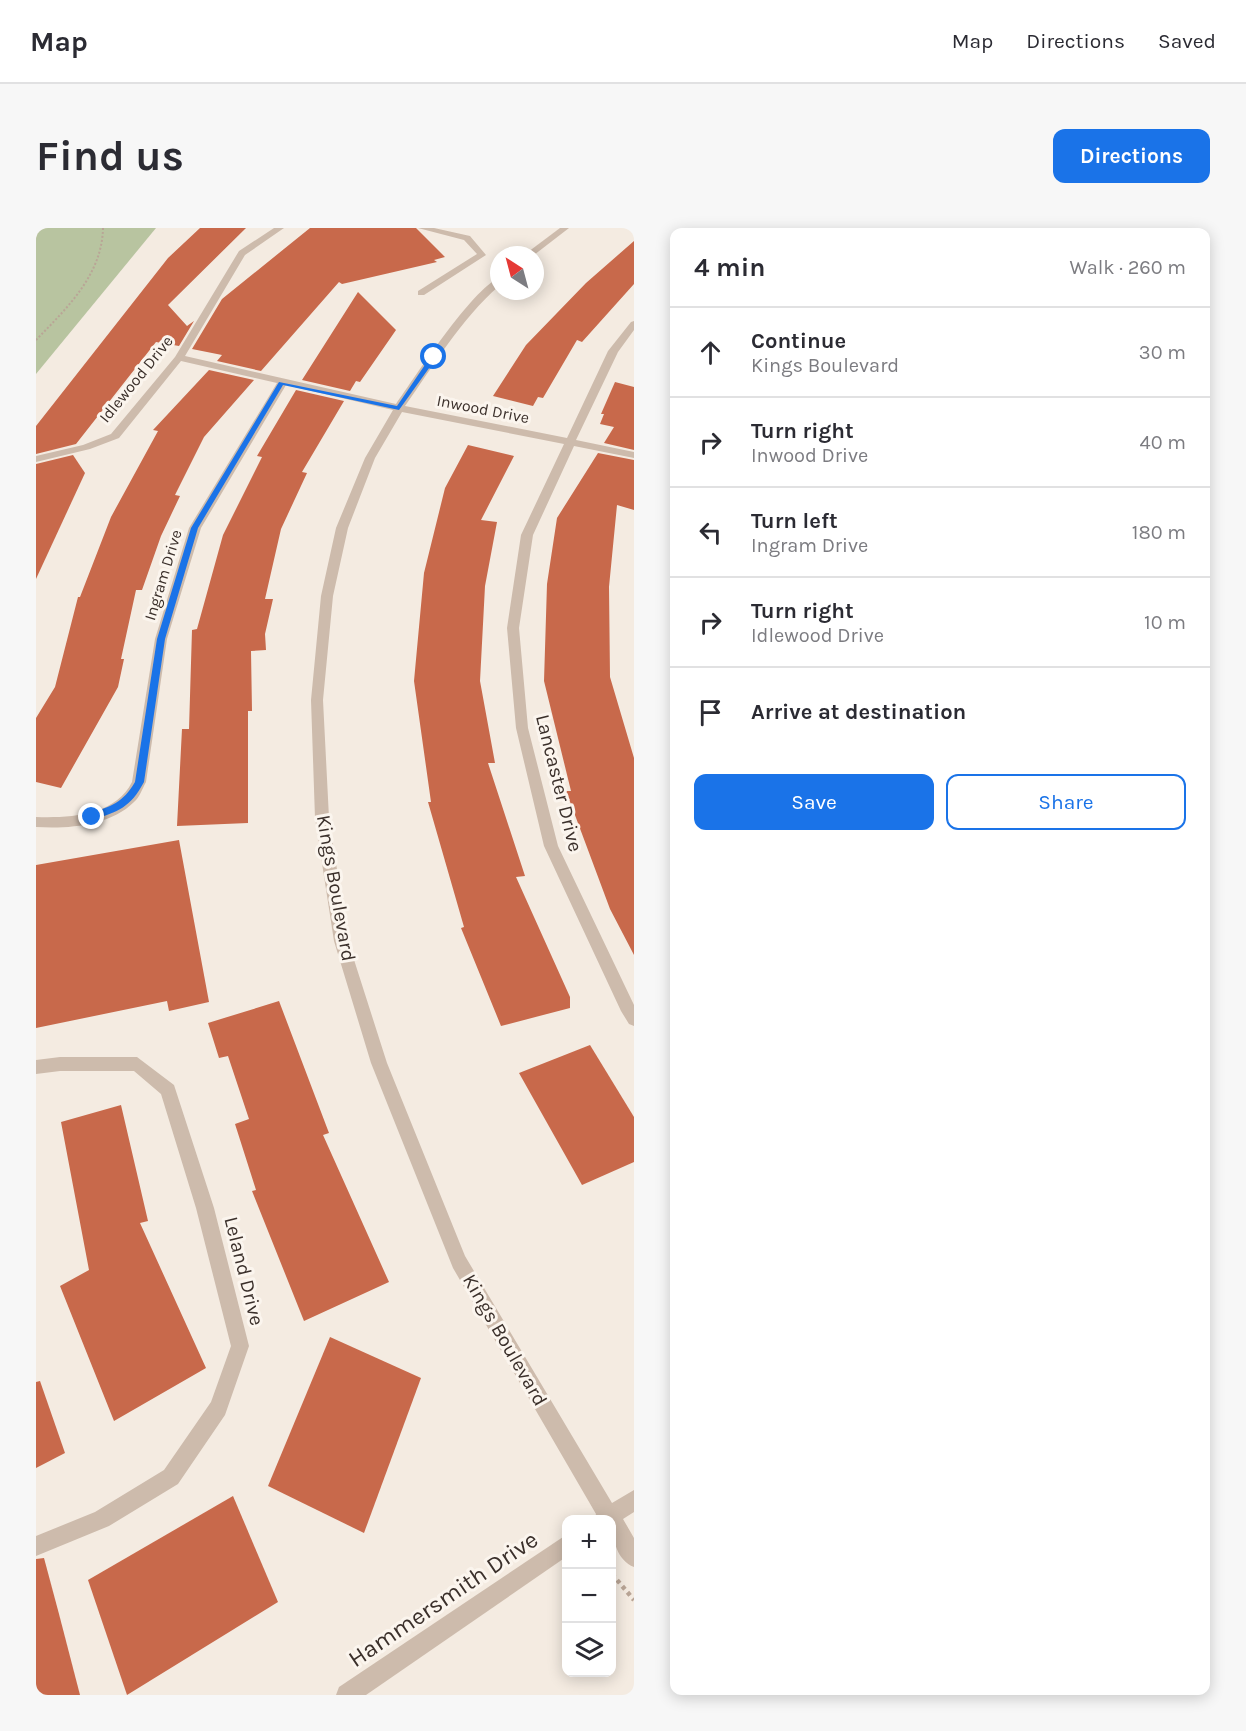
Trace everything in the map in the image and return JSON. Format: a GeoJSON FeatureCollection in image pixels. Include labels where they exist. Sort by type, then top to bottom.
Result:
{"type":"FeatureCollection","features":[{"type":"Feature","properties":{"kind":"street","name":"Idlewood Drive"},"geometry":{"type":"LineString","coordinates":[[36,459],[86,447],[115,436],[179,358],[242,253],[280,228]]}},
{"type":"Feature","properties":{"kind":"street"},"geometry":{"type":"LineString","coordinates":[[421,293],[482,255],[467,238],[422,228]]}},
{"type":"Feature","properties":{"kind":"street"},"geometry":{"type":"LineString","coordinates":[[540,246],[565,228]]}},
{"type":"Feature","properties":{"kind":"street","name":"Kings Boulevard"},"geometry":{"type":"LineString","coordinates":[[490,289],[480,298],[434,357],[399,408],[370,458],[342,528],[327,596],[317,700],[321,818],[341,941],[379,1063],[459,1262],[607,1515]]}},
{"type":"Feature","properties":{"kind":"street","name":"Lancaster Drive"},"geometry":{"type":"LineString","coordinates":[[634,324],[613,351],[527,535],[513,628],[522,728],[551,846],[634,1019]]}},
{"type":"Feature","properties":{"kind":"street","name":"Inwood Drive"},"geometry":{"type":"LineString","coordinates":[[179,358],[282,383],[570,442]]}},
{"type":"Feature","properties":{"kind":"street","name":"Ingram Drive"},"geometry":{"type":"LineString","coordinates":[[36,822],[56,823],[92,817],[118,807],[131,797],[139,782],[161,639],[195,528],[282,383]]}},
{"type":"Feature","properties":{"kind":"street"},"geometry":{"type":"LineString","coordinates":[[570,442],[634,455]]}},
{"type":"Feature","properties":{"kind":"street","name":"Leland Drive"},"geometry":{"type":"LineString","coordinates":[[36,1067],[60,1064],[137,1064],[168,1090],[205,1208],[240,1346],[218,1408],[171,1477],[102,1519],[36,1546]]}},
{"type":"Feature","properties":{"kind":"street"},"geometry":{"type":"LineString","coordinates":[[614,1515],[634,1500]]}},
{"type":"Feature","properties":{"kind":"street","name":"Kings Boulevard"},"geometry":{"type":"LineString","coordinates":[[616,1530],[634,1557]]}},
{"type":"Feature","properties":{"kind":"street","name":"Hammersmith Drive"},"geometry":{"type":"LineString","coordinates":[[347,1695],[562,1548]]}},
{"type":"Feature","properties":{"kind":"path"},"geometry":{"type":"LineString","coordinates":[[36,340],[89,279],[104,248],[103,228]]}},
{"type":"Feature","properties":{"kind":"path"},"geometry":{"type":"LineString","coordinates":[[616,1579],[634,1600]]}},
{"type":"Feature","properties":{"kind":"green space"},"geometry":{"type":"Polygon","coordinates":[[[36,228],[156,228],[36,374],[36,228]]]}},
{"type":"Feature","properties":{"kind":"building"},"geometry":{"type":"Polygon","coordinates":[[[200,228],[246,228],[168,305],[187,326],[194,321],[179,346],[156,342],[76,444],[36,454],[36,426],[168,258],[200,228]]]}},
{"type":"Feature","properties":{"kind":"building"},"geometry":{"type":"Polygon","coordinates":[[[310,228],[416,228],[445,257],[434,260],[437,262],[342,284],[339,282],[261,371],[217,361],[222,355],[192,349],[222,299],[310,228]]]}},
{"type":"Feature","properties":{"kind":"building"},"geometry":{"type":"Polygon","coordinates":[[[634,241],[634,284],[582,342],[577,340],[543,398],[538,397],[533,406],[493,396],[526,345],[586,283],[634,241]]]}},
{"type":"Feature","properties":{"kind":"building"},"geometry":{"type":"Polygon","coordinates":[[[358,292],[396,330],[360,382],[356,381],[350,391],[302,380],[358,292]]]}},
{"type":"Feature","properties":{"kind":"building"},"geometry":{"type":"Polygon","coordinates":[[[209,370],[254,380],[204,437],[175,495],[180,496],[161,536],[142,590],[136,590],[121,659],[124,659],[118,687],[61,788],[36,782],[36,718],[55,687],[78,597],[80,597],[111,517],[158,431],[153,430],[209,370]]]}},
{"type":"Feature","properties":{"kind":"building"},"geometry":{"type":"Polygon","coordinates":[[[615,382],[634,387],[634,450],[604,443],[614,427],[600,424],[604,414],[601,414],[615,382]]]}},
{"type":"Feature","properties":{"kind":"building"},"geometry":{"type":"Polygon","coordinates":[[[296,390],[344,401],[302,472],[307,473],[281,529],[265,599],[273,599],[265,634],[266,650],[251,651],[252,711],[248,711],[248,823],[177,826],[182,729],[189,729],[192,630],[197,629],[223,535],[262,457],[257,456],[296,390]]]}},
{"type":"Feature","properties":{"kind":"building"},"geometry":{"type":"Polygon","coordinates":[[[468,445],[514,456],[481,520],[497,522],[485,586],[480,681],[495,763],[488,763],[525,876],[516,877],[570,997],[570,1008],[501,1026],[461,928],[464,927],[428,802],[431,802],[414,681],[424,573],[445,488],[468,445]]]}},
{"type":"Feature","properties":{"kind":"building"},"geometry":{"type":"Polygon","coordinates":[[[598,453],[634,460],[634,510],[617,505],[609,587],[610,677],[634,758],[634,955],[610,909],[566,791],[571,791],[544,681],[547,584],[557,518],[598,453]]]}},
{"type":"Feature","properties":{"kind":"building"},"geometry":{"type":"Polygon","coordinates":[[[73,455],[85,473],[36,579],[36,464],[73,455]]]}},
{"type":"Feature","properties":{"kind":"building"},"geometry":{"type":"Polygon","coordinates":[[[179,840],[209,1002],[169,1011],[167,1001],[36,1028],[36,865],[179,840]]]}},
{"type":"Feature","properties":{"kind":"building"},"geometry":{"type":"Polygon","coordinates":[[[279,1001],[329,1133],[323,1135],[389,1282],[304,1321],[252,1191],[256,1190],[235,1124],[249,1119],[228,1056],[219,1058],[208,1023],[279,1001]]]}},
{"type":"Feature","properties":{"kind":"building"},"geometry":{"type":"Polygon","coordinates":[[[590,1045],[634,1117],[634,1162],[582,1185],[519,1073],[590,1045]]]}},
{"type":"Feature","properties":{"kind":"building"},"geometry":{"type":"Polygon","coordinates":[[[121,1105],[148,1221],[140,1223],[206,1368],[114,1421],[60,1286],[89,1270],[61,1122],[121,1105]]]}},
{"type":"Feature","properties":{"kind":"building"},"geometry":{"type":"Polygon","coordinates":[[[330,1337],[421,1378],[364,1533],[268,1486],[330,1337]]]}},
{"type":"Feature","properties":{"kind":"building"},"geometry":{"type":"Polygon","coordinates":[[[40,1381],[65,1453],[36,1468],[36,1382],[40,1381]]]}},
{"type":"Feature","properties":{"kind":"building"},"geometry":{"type":"Polygon","coordinates":[[[233,1496],[278,1602],[127,1695],[88,1580],[233,1496]]]}},
{"type":"Feature","properties":{"kind":"building"},"geometry":{"type":"Polygon","coordinates":[[[44,1558],[80,1695],[36,1695],[36,1559],[44,1558]]]}},
{"type":"Feature","properties":{"kind":"route"},"geometry":{"type":"LineString","coordinates":[[92,817],[118,807],[131,797],[139,782],[161,639],[195,528],[282,383],[399,408],[434,357]]}}]}
